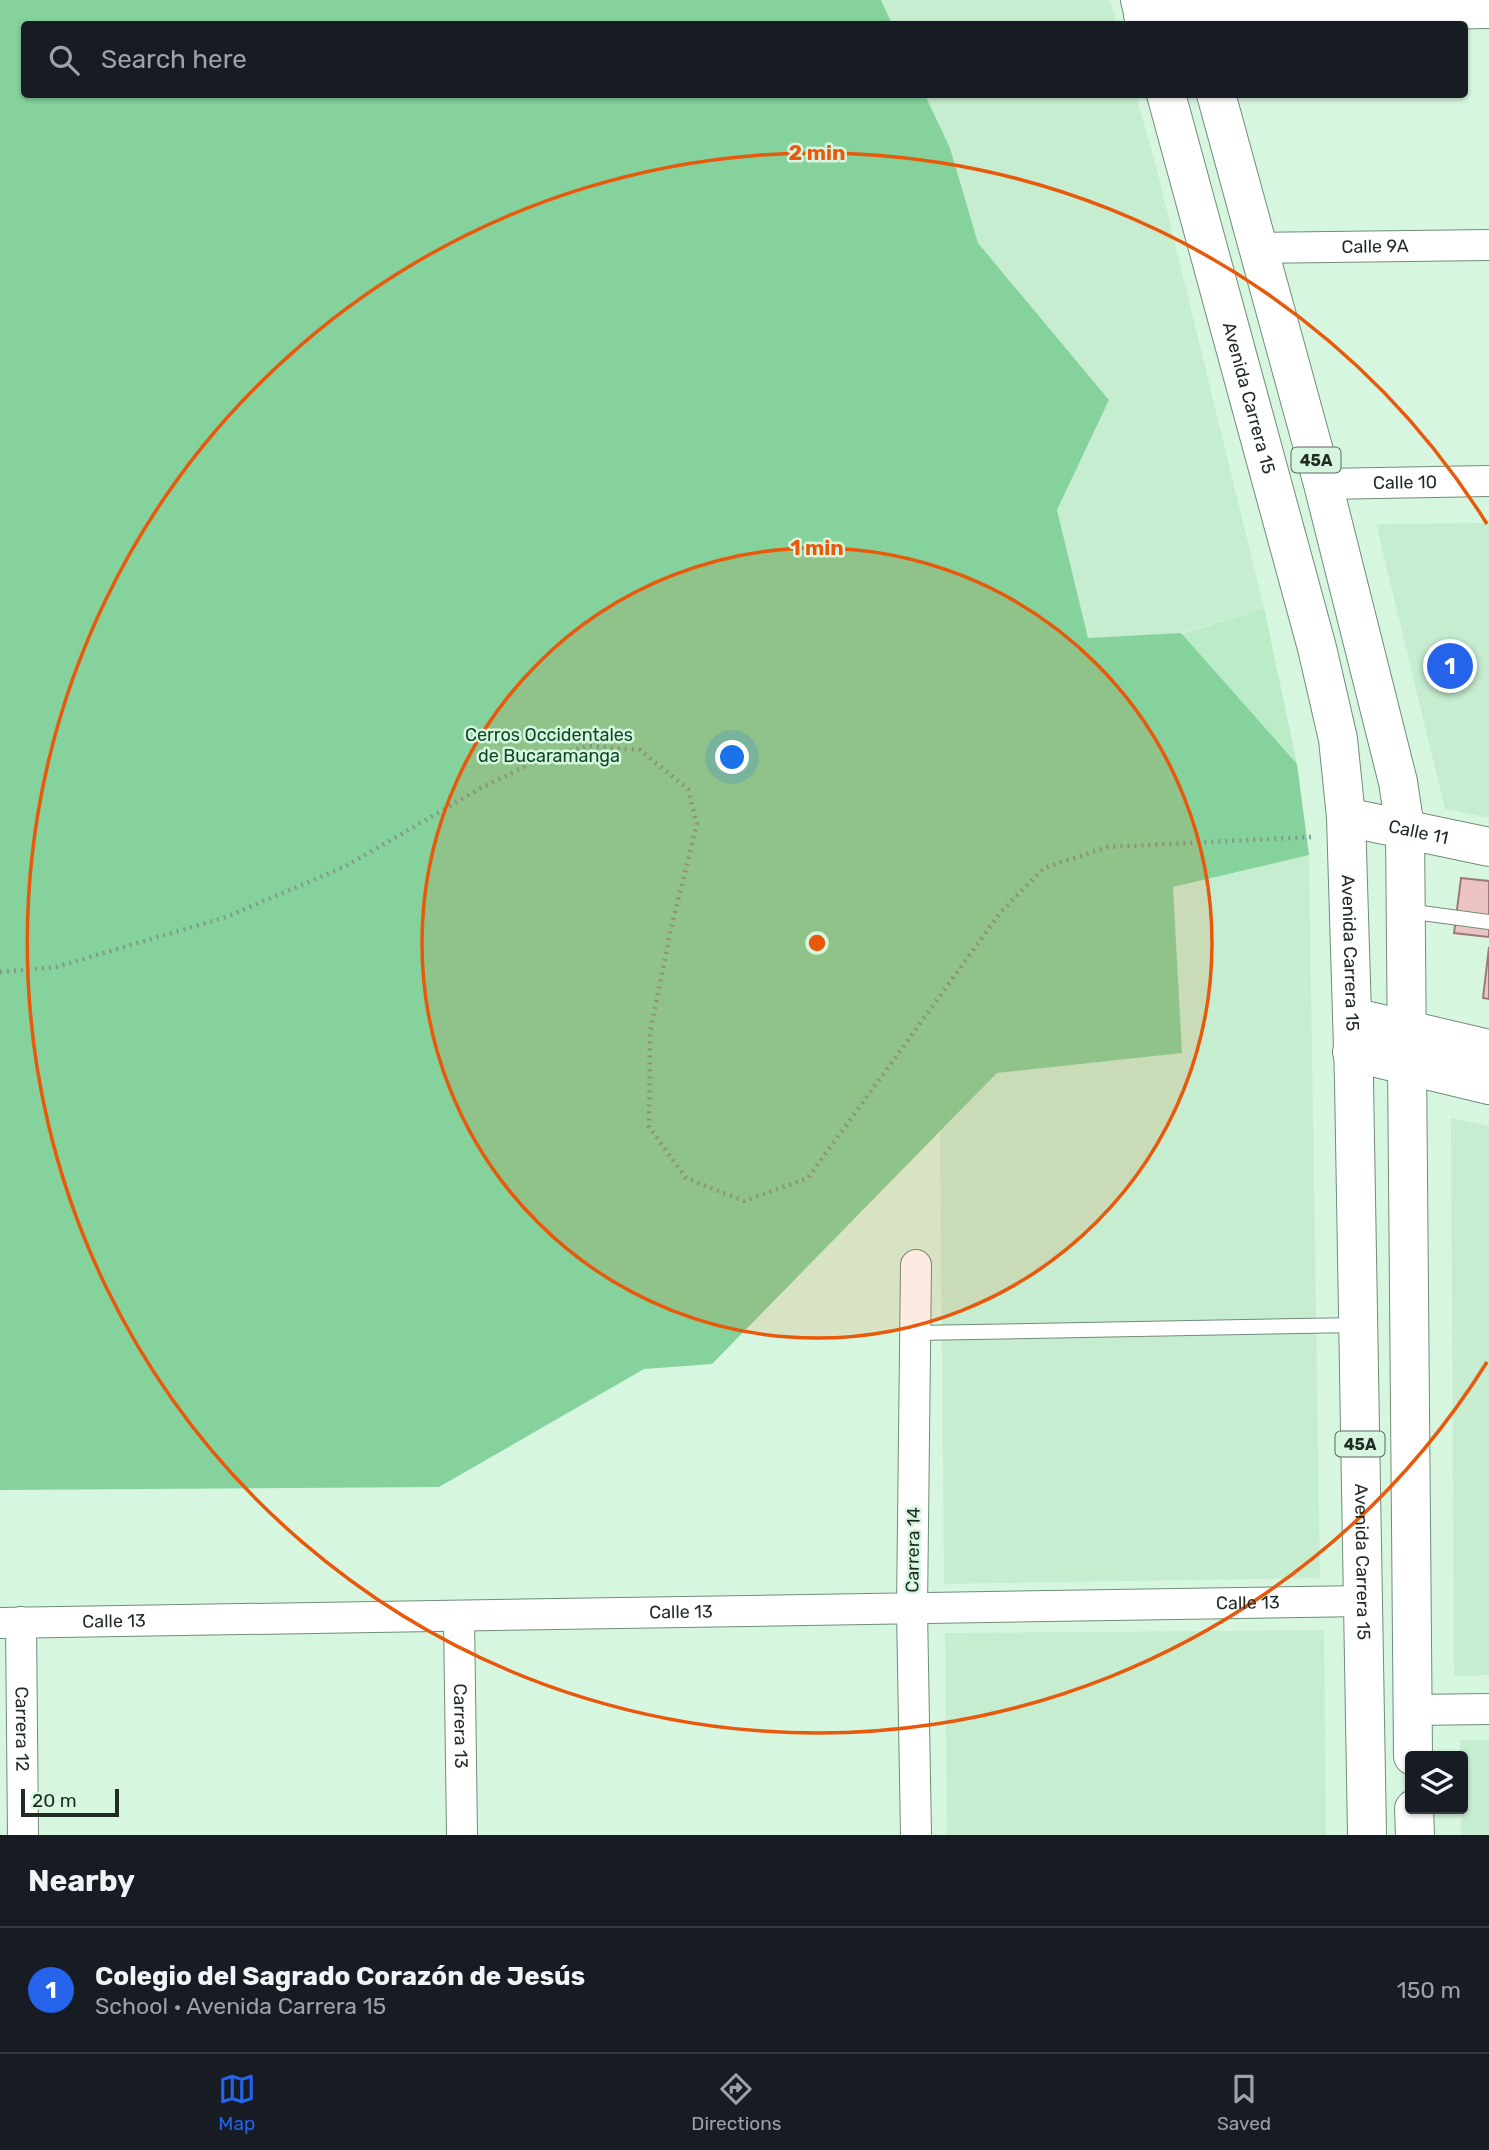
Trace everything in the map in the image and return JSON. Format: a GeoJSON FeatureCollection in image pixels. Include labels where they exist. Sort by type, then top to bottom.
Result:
{"type":"FeatureCollection","features":[{"type":"Feature","properties":{"kind":"main road"},"geometry":{"type":"LineString","coordinates":[[1143,13],[1489,9]]}},
{"type":"Feature","properties":{"kind":"main road","name":"Avenida Carrera 15"},"geometry":{"type":"LineString","coordinates":[[1167,98],[1318,648],[1339,739],[1346,828],[1352,1035],[1367,1835]]}},
{"type":"Feature","properties":{"kind":"main road","name":"45A"},"geometry":{"type":"LineString","coordinates":[[1217,98],[1322,484],[1398,782],[1405,828],[1413,1751]]}},
{"type":"Feature","properties":{"kind":"main road","name":"Calle 11"},"geometry":{"type":"LineString","coordinates":[[1346,828],[1405,828],[1489,847]]}},
{"type":"Feature","properties":{"kind":"main road"},"geometry":{"type":"LineString","coordinates":[[1352,1035],[1406,1047],[1489,1049]]}},
{"type":"Feature","properties":{"kind":"main road"},"geometry":{"type":"LineString","coordinates":[[1406,1047],[1489,1085]]}},
{"type":"Feature","properties":{"kind":"main road"},"geometry":{"type":"LineString","coordinates":[[1414,1814],[1415,1835]]}},
{"type":"Feature","properties":{"kind":"street","name":"Calle 9A"},"geometry":{"type":"LineString","coordinates":[[1259,248],[1489,245]]}},
{"type":"Feature","properties":{"kind":"street","name":"Calle 10"},"geometry":{"type":"LineString","coordinates":[[1322,484],[1489,481]]}},
{"type":"Feature","properties":{"kind":"street","name":"Carrera 14"},"geometry":{"type":"LineString","coordinates":[[916,1265],[912,1609],[916,1835]]}},
{"type":"Feature","properties":{"kind":"street","name":"Calle 13"},"geometry":{"type":"LineString","coordinates":[[11,1623],[1363,1601]]}},
{"type":"Feature","properties":{"kind":"street","name":"Carrera 13"},"geometry":{"type":"LineString","coordinates":[[458,1616],[462,1835]]}},
{"type":"Feature","properties":{"kind":"street","name":"Carrera 12"},"geometry":{"type":"LineString","coordinates":[[11,1623],[23,1835]]}},
{"type":"Feature","properties":{"kind":"street"},"geometry":{"type":"LineString","coordinates":[[1412,1710],[1489,1709]]}},
{"type":"Feature","properties":{"kind":"lane"},"geometry":{"type":"LineString","coordinates":[[1406,911],[1489,922]]}},
{"type":"Feature","properties":{"kind":"lane"},"geometry":{"type":"LineString","coordinates":[[915,1333],[1358,1325]]}},
{"type":"Feature","properties":{"kind":"path"},"geometry":{"type":"LineString","coordinates":[[0,972],[56,967],[226,917],[345,866],[481,788],[540,760],[588,746],[640,750],[688,789],[697,824],[672,924],[650,1033],[649,1127],[686,1178],[744,1201],[808,1178],[1000,913],[1044,868],[1108,847],[1306,837],[1346,828]]}},
{"type":"Feature","properties":{"kind":"shaded area"},"geometry":{"type":"Polygon","coordinates":[[[881,0],[1110,0],[1116,21],[891,21],[881,0]]]}},
{"type":"Feature","properties":{"kind":"shaded area"},"geometry":{"type":"Polygon","coordinates":[[[926,98],[1137,98],[1157,170],[1264,608],[1181,633],[1088,639],[1057,510],[1109,400],[978,243],[950,148],[926,98]]]}},
{"type":"Feature","properties":{"kind":"shaded area"},"geometry":{"type":"Polygon","coordinates":[[[1489,523],[1489,818],[1445,809],[1376,524],[1489,523]]]}},
{"type":"Feature","properties":{"kind":"shaded area"},"geometry":{"type":"Polygon","coordinates":[[[1264,608],[1297,764],[1181,634],[1264,608]]]}},
{"type":"Feature","properties":{"kind":"shaded area"},"geometry":{"type":"Polygon","coordinates":[[[1309,855],[1320,1578],[944,1584],[940,1132],[997,1073],[1181,1053],[1173,887],[1309,855]]]}},
{"type":"Feature","properties":{"kind":"shaded area"},"geometry":{"type":"Polygon","coordinates":[[[1451,1118],[1489,1126],[1489,1675],[1454,1676],[1451,1118]]]}},
{"type":"Feature","properties":{"kind":"shaded area"},"geometry":{"type":"Polygon","coordinates":[[[1324,1630],[1326,1835],[947,1835],[945,1633],[1324,1630]]]}},
{"type":"Feature","properties":{"kind":"shaded area"},"geometry":{"type":"Polygon","coordinates":[[[1460,1740],[1489,1740],[1489,1835],[1461,1835],[1462,1814],[1468,1814],[1468,1751],[1460,1751],[1460,1740]]]}},
{"type":"Feature","properties":{"kind":"green space","name":"Cerros Occidentales de Bucaramanga"},"geometry":{"type":"Polygon","coordinates":[[[0,0],[881,0],[891,21],[21,21],[21,98],[926,98],[950,148],[978,243],[1109,400],[1057,510],[1088,638],[1181,633],[1297,764],[1309,855],[1173,887],[1182,1053],[997,1073],[712,1364],[644,1369],[439,1487],[0,1490],[0,0]]]}},
{"type":"Feature","properties":{"kind":"building"},"geometry":{"type":"Polygon","coordinates":[[[1461,878],[1489,881],[1489,937],[1454,933],[1461,878]]]}},
{"type":"Feature","properties":{"kind":"building"},"geometry":{"type":"Polygon","coordinates":[[[1489,947],[1489,999],[1483,998],[1489,947]]]}},
{"type":"Feature","properties":{"kind":"place","name":"Colegio del Sagrado Corazón de Jesús"},"geometry":{"type":"Point","coordinates":[1450,666]}}]}
